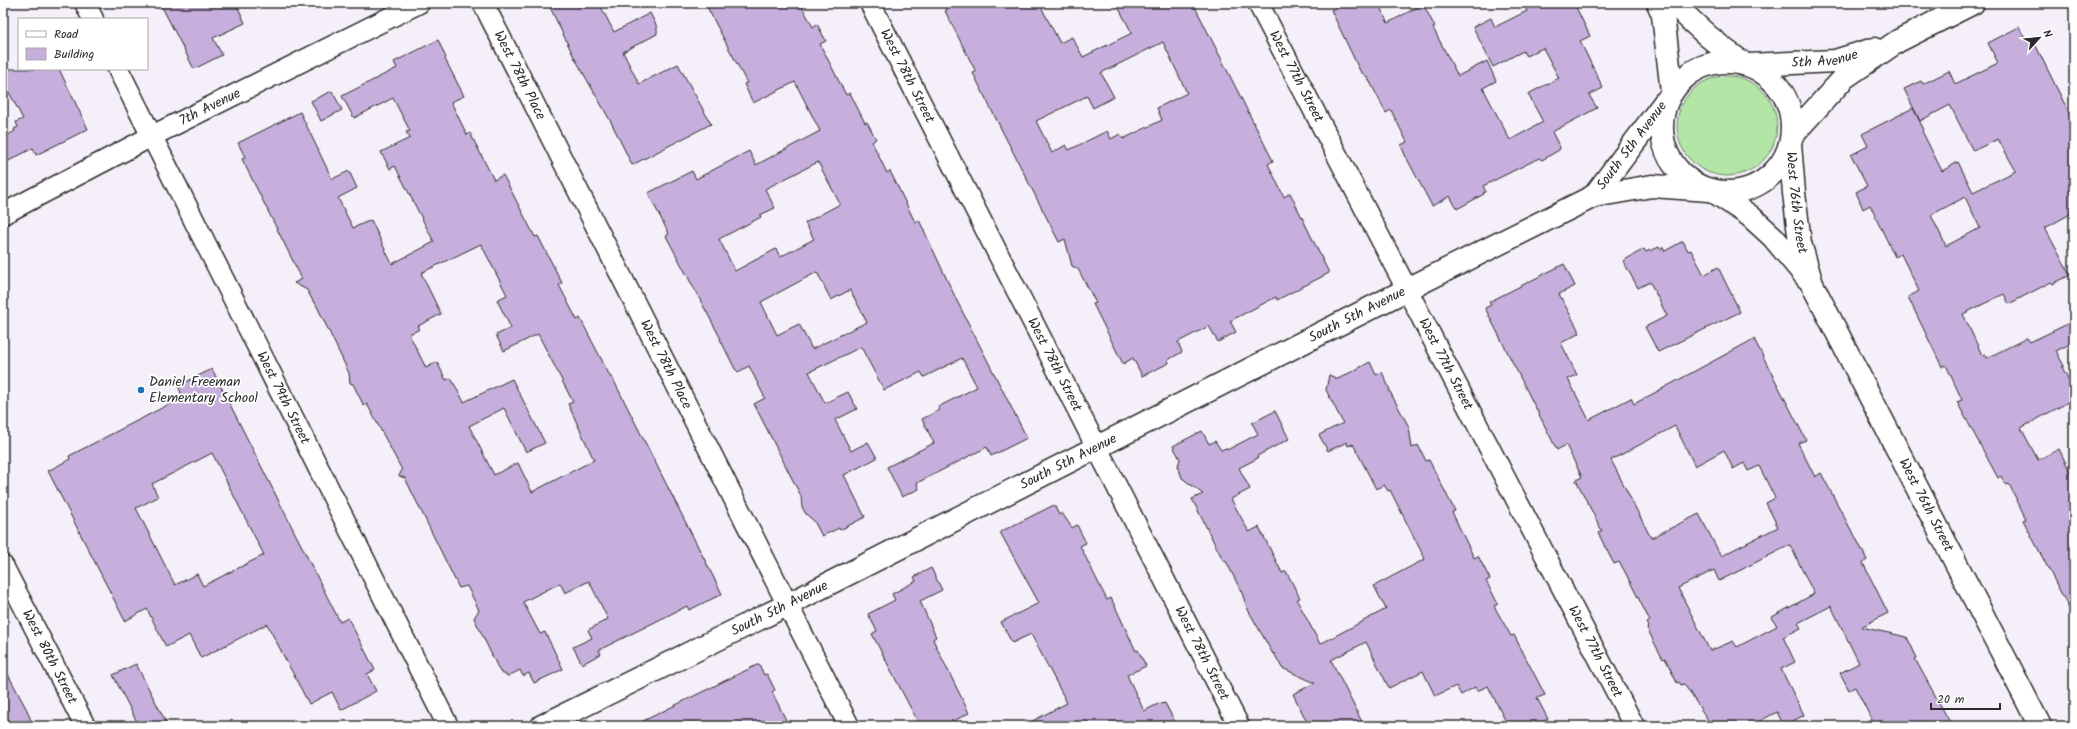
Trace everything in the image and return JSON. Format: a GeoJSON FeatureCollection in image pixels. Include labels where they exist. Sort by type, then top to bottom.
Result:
{"type":"FeatureCollection","features":[{"type":"Feature","properties":{"kind":"street"},"geometry":{"type":"LineString","coordinates":[[85,3],[92,18]]}},
{"type":"Feature","properties":{"kind":"street","name":"7th Avenue"},"geometry":{"type":"LineString","coordinates":[[3,214],[152,136],[419,3]]}},
{"type":"Feature","properties":{"kind":"street","name":"West 78th Place"},"geometry":{"type":"LineString","coordinates":[[483,3],[849,726]]}},
{"type":"Feature","properties":{"kind":"street","name":"West 78th Street"},"geometry":{"type":"LineString","coordinates":[[870,3],[1239,726]]}},
{"type":"Feature","properties":{"kind":"street","name":"West 77th Street"},"geometry":{"type":"LineString","coordinates":[[1258,3],[1634,726]]}},
{"type":"Feature","properties":{"kind":"street"},"geometry":{"type":"LineString","coordinates":[[1658,3],[1663,15],[1671,94]]}},
{"type":"Feature","properties":{"kind":"street"},"geometry":{"type":"LineString","coordinates":[[1674,3],[1689,20],[1721,48],[1747,65],[1765,74],[1778,86],[1787,101],[1792,118],[1791,140],[1782,163],[1769,178],[1752,188],[1732,193],[1711,191],[1689,181],[1677,169],[1667,152],[1661,129],[1663,114],[1671,94],[1686,76],[1704,66],[1724,62],[1747,65]]}},
{"type":"Feature","properties":{"kind":"street","name":"5th Avenue"},"geometry":{"type":"LineString","coordinates":[[1791,140],[1844,78],[1898,41],[1973,3]]}},
{"type":"Feature","properties":{"kind":"street","name":"5th Avenue"},"geometry":{"type":"LineString","coordinates":[[1747,65],[1835,61],[1898,41]]}},
{"type":"Feature","properties":{"kind":"street","name":"West 79th Street"},"geometry":{"type":"LineString","coordinates":[[119,70],[448,726]]}},
{"type":"Feature","properties":{"kind":"street","name":"South 5th Avenue"},"geometry":{"type":"LineString","coordinates":[[1594,196],[1671,94]]}},
{"type":"Feature","properties":{"kind":"street","name":"West 76th Street"},"geometry":{"type":"LineString","coordinates":[[1791,140],[1794,193],[1800,243],[1812,284],[2040,726]]}},
{"type":"Feature","properties":{"kind":"street","name":"South 5th Avenue"},"geometry":{"type":"LineString","coordinates":[[542,726],[787,605],[1096,447],[1594,196],[1652,186],[1711,191]]}},
{"type":"Feature","properties":{"kind":"street","name":"West 76th Street"},"geometry":{"type":"LineString","coordinates":[[1711,191],[1750,216],[1773,237],[1812,284]]}},
{"type":"Feature","properties":{"kind":"street","name":"West 80th Street"},"geometry":{"type":"LineString","coordinates":[[3,566],[85,726]]}},
{"type":"Feature","properties":{"kind":"green space"},"geometry":{"type":"Polygon","coordinates":[[[1727,76],[1746,79],[1763,90],[1774,107],[1777,126],[1774,145],[1763,162],[1746,173],[1727,176],[1708,173],[1691,162],[1680,145],[1677,126],[1680,107],[1691,90],[1708,79],[1727,76]]]}},
{"type":"Feature","properties":{"kind":"building"},"geometry":{"type":"Polygon","coordinates":[[[160,3],[236,3],[245,23],[213,38],[222,55],[194,69],[160,3]]]}},
{"type":"Feature","properties":{"kind":"building"},"geometry":{"type":"Polygon","coordinates":[[[548,3],[599,3],[614,32],[650,13],[657,27],[657,34],[623,52],[639,84],[678,64],[711,124],[632,165],[611,122],[573,55],[548,3]]]}},
{"type":"Feature","properties":{"kind":"building"},"geometry":{"type":"Polygon","coordinates":[[[705,3],[800,3],[813,27],[817,24],[826,41],[820,44],[846,95],[850,93],[865,123],[867,122],[876,139],[872,142],[887,173],[890,171],[915,222],[919,220],[957,301],[1027,438],[991,456],[987,447],[917,483],[919,489],[902,497],[887,467],[934,443],[922,419],[940,410],[938,407],[977,387],[962,358],[924,377],[921,372],[884,390],[861,347],[809,372],[825,403],[848,392],[857,409],[835,420],[851,451],[868,442],[877,458],[844,475],[865,517],[840,530],[839,528],[822,536],[814,521],[806,514],[802,507],[801,496],[754,404],[765,398],[749,366],[738,372],[735,369],[721,339],[666,236],[669,234],[648,193],[692,171],[696,179],[749,151],[756,165],[820,131],[795,82],[753,103],[744,84],[747,83],[705,3]],[[818,162],[765,189],[775,208],[719,239],[735,271],[776,249],[780,257],[814,239],[805,223],[840,204],[818,162]],[[817,272],[761,302],[777,335],[799,324],[812,349],[867,322],[850,290],[831,300],[817,272]]]}},
{"type":"Feature","properties":{"kind":"building"},"geometry":{"type":"Polygon","coordinates":[[[943,3],[1039,3],[1060,43],[1072,37],[1083,57],[1132,33],[1116,3],[1193,3],[1273,161],[1268,164],[1284,197],[1290,193],[1329,273],[1277,300],[1276,297],[1230,321],[1236,332],[1218,342],[1209,326],[1178,342],[1182,352],[1168,360],[1169,363],[1142,376],[1133,358],[1123,364],[1093,304],[1096,303],[1078,269],[1072,266],[1065,239],[1059,242],[973,73],[976,72],[945,11],[947,10],[943,3]],[[1163,42],[1101,73],[1114,97],[1093,108],[1087,96],[1036,121],[1052,153],[1066,145],[1069,150],[1107,131],[1111,139],[1120,134],[1123,139],[1162,120],[1157,108],[1187,93],[1163,42]]]}},
{"type":"Feature","properties":{"kind":"building"},"geometry":{"type":"Polygon","coordinates":[[[1345,3],[1378,3],[1388,23],[1423,4],[1435,27],[1433,28],[1458,76],[1487,61],[1496,81],[1483,88],[1510,140],[1543,122],[1528,94],[1559,78],[1543,48],[1526,56],[1523,51],[1493,67],[1473,27],[1491,18],[1495,27],[1527,11],[1523,3],[1574,3],[1590,36],[1580,41],[1603,88],[1589,95],[1597,108],[1552,132],[1560,148],[1559,150],[1542,160],[1539,158],[1483,186],[1486,192],[1483,193],[1484,194],[1457,209],[1450,196],[1432,206],[1405,155],[1401,145],[1407,142],[1391,110],[1386,113],[1368,78],[1360,71],[1331,10],[1345,3]]]}},
{"type":"Feature","properties":{"kind":"building"},"geometry":{"type":"Polygon","coordinates":[[[2019,27],[2026,41],[2032,38],[2074,123],[2074,212],[2045,228],[2070,275],[2053,284],[2051,282],[2009,304],[2004,294],[1963,314],[1982,355],[1985,354],[1987,358],[2027,338],[2030,342],[2074,321],[2074,342],[2056,351],[2064,366],[2062,367],[2074,390],[2074,399],[2021,428],[2038,460],[2059,449],[2074,480],[2074,618],[2023,520],[2026,519],[2009,484],[2006,485],[2001,476],[1998,478],[1957,402],[1962,400],[1946,365],[1942,367],[1908,297],[1919,291],[1901,254],[1895,257],[1870,205],[1863,209],[1856,192],[1867,186],[1851,155],[1868,146],[1862,134],[1913,108],[1924,130],[1922,131],[1942,171],[1958,162],[1973,192],[2016,171],[1998,139],[1973,151],[1950,105],[1920,121],[1904,89],[1921,81],[1923,84],[1949,71],[1955,84],[1998,63],[1988,43],[2019,27]],[[1965,197],[1931,215],[1946,246],[1980,228],[1965,197]]]}},
{"type":"Feature","properties":{"kind":"building"},"geometry":{"type":"Polygon","coordinates":[[[438,40],[446,58],[445,59],[464,96],[451,102],[467,135],[470,133],[494,180],[503,175],[535,237],[538,236],[562,283],[559,285],[577,320],[580,318],[611,378],[612,377],[722,594],[689,610],[687,606],[599,650],[601,654],[582,664],[573,647],[592,638],[588,630],[608,619],[589,581],[565,593],[560,583],[523,602],[540,634],[545,632],[563,669],[534,683],[529,673],[523,676],[520,670],[508,676],[500,672],[474,618],[479,610],[467,586],[459,588],[405,478],[399,476],[402,470],[367,404],[364,406],[353,384],[350,383],[349,373],[315,302],[314,303],[307,290],[294,283],[302,279],[242,159],[245,157],[238,143],[300,112],[332,179],[349,171],[357,188],[338,198],[353,228],[371,220],[392,264],[434,242],[395,166],[390,169],[381,152],[410,138],[406,132],[410,131],[393,98],[354,118],[342,96],[397,68],[394,62],[438,40]],[[481,244],[421,273],[441,314],[418,326],[420,329],[409,334],[426,368],[437,362],[446,380],[451,378],[464,402],[512,379],[545,443],[526,452],[504,408],[469,426],[494,475],[518,463],[532,492],[594,460],[568,404],[573,402],[538,334],[504,351],[496,335],[511,328],[497,300],[507,295],[481,244]]]}},
{"type":"Feature","properties":{"kind":"building"},"geometry":{"type":"Polygon","coordinates":[[[3,69],[59,70],[88,129],[36,155],[33,148],[3,164],[3,138],[15,131],[14,129],[18,127],[16,122],[23,119],[3,81],[3,69]]]}},
{"type":"Feature","properties":{"kind":"building"},"geometry":{"type":"Polygon","coordinates":[[[332,91],[342,110],[321,121],[311,101],[332,91]]]}},
{"type":"Feature","properties":{"kind":"building"},"geometry":{"type":"Polygon","coordinates":[[[1683,241],[1688,251],[1691,250],[1704,275],[1718,267],[1740,312],[1658,352],[1645,327],[1667,316],[1650,282],[1638,288],[1623,261],[1644,249],[1646,252],[1663,247],[1665,251],[1683,241]]]}},
{"type":"Feature","properties":{"kind":"building"},"geometry":{"type":"Polygon","coordinates":[[[1564,264],[1575,286],[1559,294],[1580,333],[1561,343],[1577,375],[1568,379],[1589,420],[1631,398],[1634,404],[1754,339],[1806,440],[1798,443],[1815,477],[1821,473],[1852,530],[1867,560],[1863,563],[1888,613],[1861,627],[1907,637],[1917,658],[1915,659],[1952,726],[1875,726],[1855,687],[1849,690],[1840,673],[1859,663],[1831,606],[1798,623],[1801,628],[1783,637],[1795,662],[1781,669],[1804,715],[1784,726],[1777,712],[1750,726],[1712,726],[1684,684],[1681,685],[1679,682],[1677,683],[1665,658],[1663,659],[1658,650],[1647,628],[1649,627],[1647,623],[1650,621],[1624,570],[1619,562],[1614,564],[1598,533],[1602,531],[1576,480],[1582,477],[1566,445],[1557,450],[1485,308],[1491,305],[1489,302],[1564,264]],[[1675,426],[1611,460],[1651,538],[1699,514],[1721,556],[1778,527],[1766,503],[1775,498],[1759,466],[1748,471],[1744,463],[1733,469],[1724,450],[1695,466],[1675,426]],[[1790,545],[1719,581],[1714,570],[1678,588],[1710,651],[1733,641],[1737,647],[1777,626],[1772,617],[1814,594],[1790,545]]]}},
{"type":"Feature","properties":{"kind":"building"},"geometry":{"type":"Polygon","coordinates":[[[1370,362],[1376,375],[1382,372],[1389,390],[1409,427],[1412,448],[1418,445],[1426,461],[1429,460],[1455,511],[1452,512],[1474,558],[1478,556],[1490,579],[1486,581],[1498,604],[1494,606],[1511,636],[1514,635],[1545,695],[1537,698],[1548,719],[1534,726],[1508,726],[1488,686],[1477,691],[1475,687],[1461,695],[1456,686],[1435,696],[1423,671],[1389,688],[1366,642],[1331,660],[1364,726],[1309,726],[1293,694],[1315,683],[1282,668],[1247,608],[1242,593],[1226,561],[1224,562],[1192,499],[1203,494],[1182,478],[1178,466],[1180,459],[1173,446],[1202,431],[1209,444],[1215,441],[1221,450],[1226,448],[1227,450],[1258,434],[1252,423],[1275,411],[1289,439],[1257,456],[1258,458],[1239,468],[1250,489],[1231,499],[1249,532],[1259,527],[1282,573],[1286,571],[1300,598],[1297,600],[1320,644],[1386,609],[1374,586],[1425,559],[1390,490],[1388,491],[1384,485],[1376,489],[1353,444],[1348,446],[1347,442],[1328,451],[1319,435],[1343,423],[1326,390],[1329,375],[1338,379],[1370,362]]]}},
{"type":"Feature","properties":{"kind":"building"},"geometry":{"type":"Polygon","coordinates":[[[212,369],[340,622],[348,618],[375,670],[367,674],[376,691],[341,710],[332,692],[309,704],[267,624],[201,658],[189,635],[166,647],[147,609],[125,621],[48,471],[70,459],[69,456],[183,397],[178,386],[212,369]],[[212,453],[152,484],[158,497],[136,508],[175,585],[197,574],[203,586],[264,555],[212,453]]]}},
{"type":"Feature","properties":{"kind":"building"},"geometry":{"type":"Polygon","coordinates":[[[1054,505],[1059,515],[1062,513],[1072,528],[1077,525],[1086,543],[1080,546],[1107,600],[1111,598],[1136,651],[1138,650],[1146,666],[1127,675],[1144,711],[1160,703],[1165,703],[1177,726],[1023,726],[1067,703],[1031,634],[1012,643],[1001,622],[1039,603],[1000,532],[1054,505]]]}},
{"type":"Feature","properties":{"kind":"building"},"geometry":{"type":"Polygon","coordinates":[[[931,568],[942,590],[920,601],[936,637],[933,639],[936,646],[969,713],[944,726],[920,726],[872,634],[877,631],[868,614],[895,600],[892,594],[916,581],[914,577],[931,568]]]}},
{"type":"Feature","properties":{"kind":"building"},"geometry":{"type":"Polygon","coordinates":[[[136,664],[168,726],[139,726],[113,675],[136,664]]]}},
{"type":"Feature","properties":{"kind":"building"},"geometry":{"type":"Polygon","coordinates":[[[759,664],[764,675],[767,674],[775,690],[772,692],[789,726],[633,726],[759,664]]]}},
{"type":"Feature","properties":{"kind":"building"},"geometry":{"type":"Polygon","coordinates":[[[3,665],[27,710],[33,726],[3,726],[3,665]]]}},
{"type":"Feature","properties":{"kind":"place","name":"Daniel Freeman Elementary School"},"geometry":{"type":"Point","coordinates":[141,390]}}]}
